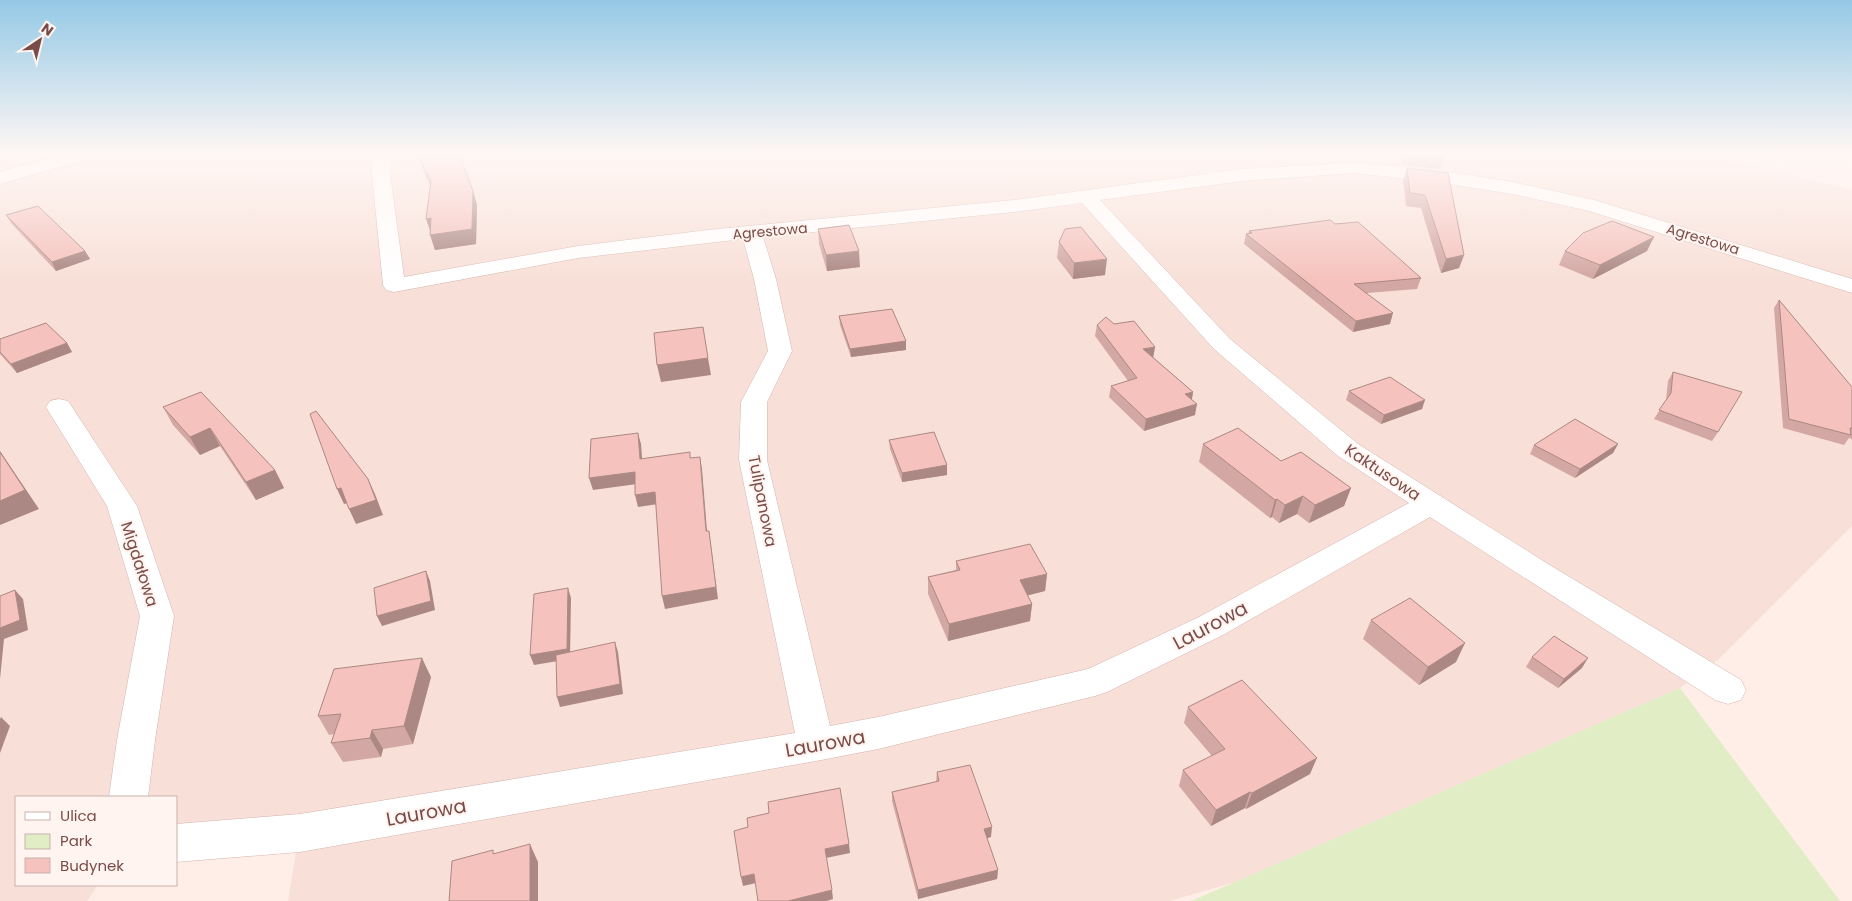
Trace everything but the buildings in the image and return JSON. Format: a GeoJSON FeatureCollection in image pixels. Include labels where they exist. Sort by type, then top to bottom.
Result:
{"type":"FeatureCollection","features":[{"type":"Feature","properties":{"kind":"street","name":"Agrestowa"},"geometry":{"type":"LineString","coordinates":[[384,196],[394,284],[578,252],[708,236],[1014,206],[1086,196]]}},
{"type":"Feature","properties":{"kind":"street","name":"Kaktusowa"},"geometry":{"type":"LineString","coordinates":[[1086,196],[1222,344],[1348,450],[1536,572],[1728,690]]}},
{"type":"Feature","properties":{"kind":"street","name":"Agrestowa"},"geometry":{"type":"LineString","coordinates":[[1549,196],[1594,206],[1852,286]]}},
{"type":"Feature","properties":{"kind":"street","name":"Tulipanowa"},"geometry":{"type":"LineString","coordinates":[[752,233],[766,280],[780,351],[754,402],[752,460],[816,745]]}},
{"type":"Feature","properties":{"kind":"street","name":"Migdałowa"},"geometry":{"type":"LineString","coordinates":[[59,406],[122,506],[157,616],[136,740],[129,796]]}},
{"type":"Feature","properties":{"kind":"street","name":"Laurowa"},"geometry":{"type":"LineString","coordinates":[[178,843],[300,834],[816,745],[878,733],[1095,682],[1211,626],[1430,504]]}},
{"type":"Feature","properties":{"kind":"shaded area"},"geometry":{"type":"Polygon","coordinates":[[[0,196],[1852,196],[1852,526],[1719,659],[1680,688],[1235,882],[1170,901],[288,901],[299,834],[178,843],[178,796],[15,796],[15,886],[97,886],[87,901],[0,901],[0,196]]]}},
{"type":"Feature","properties":{"kind":"green space"},"geometry":{"type":"Polygon","coordinates":[[[1680,688],[1840,901],[1191,901],[1235,882],[1680,688]]]}}]}
